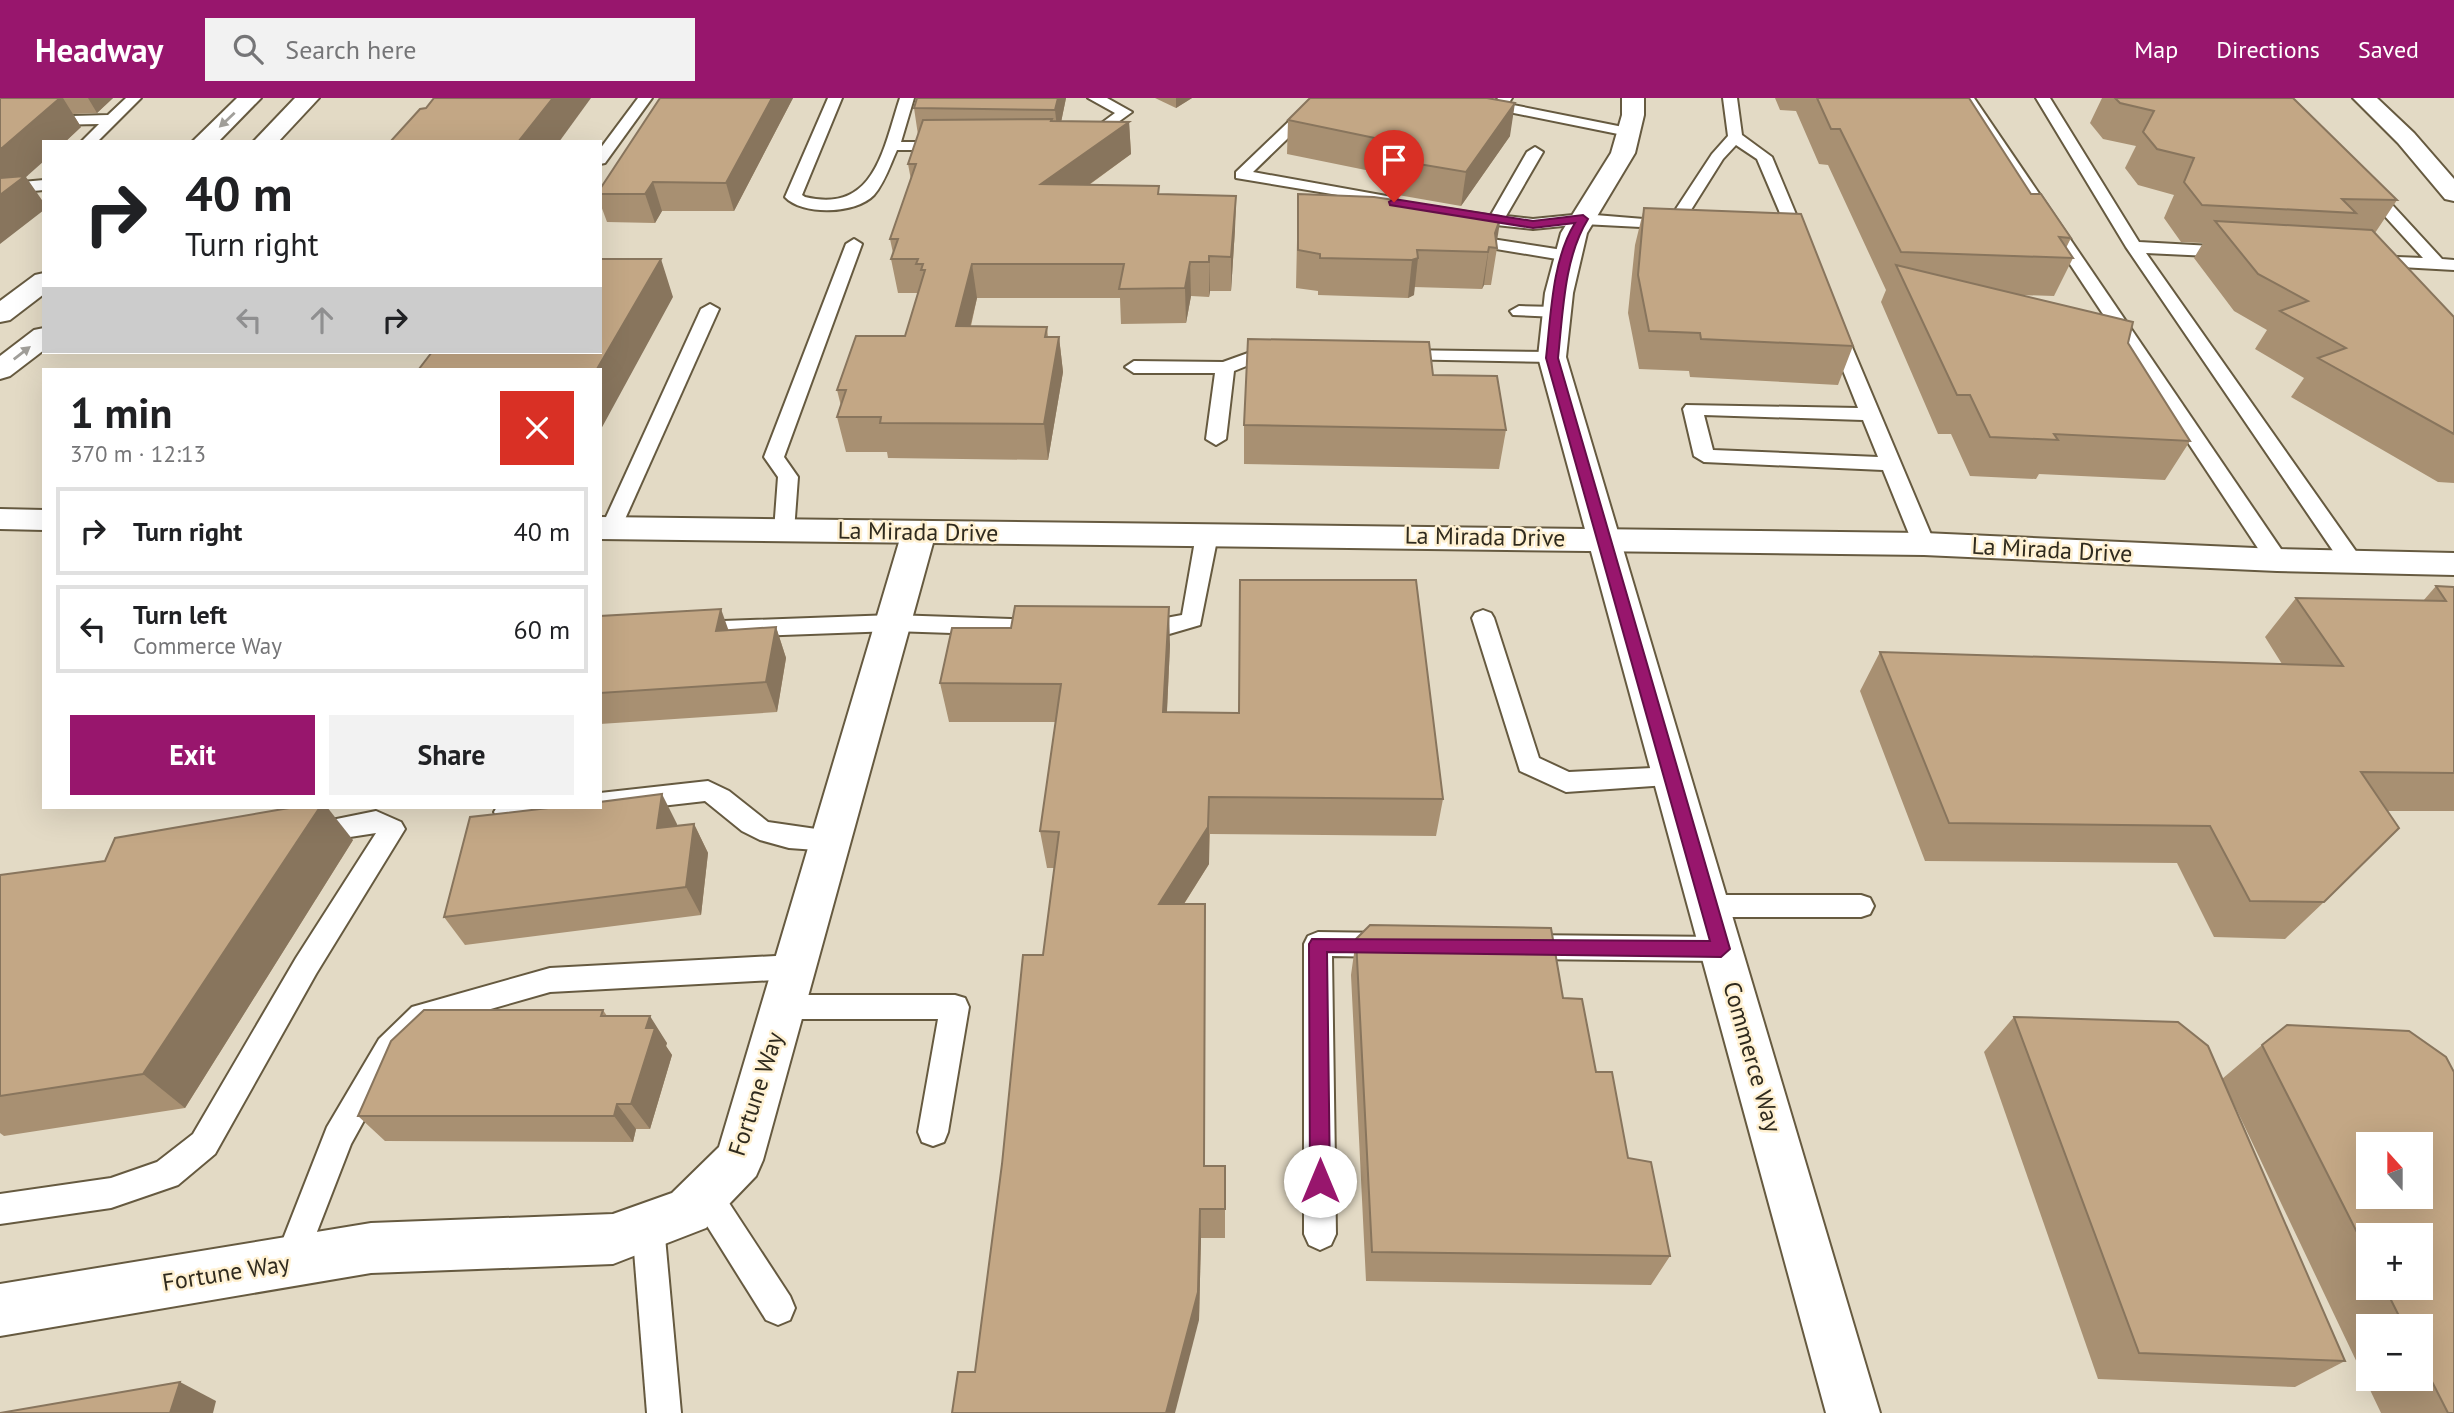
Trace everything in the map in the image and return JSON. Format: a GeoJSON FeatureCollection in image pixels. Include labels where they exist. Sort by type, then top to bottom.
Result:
{"type":"FeatureCollection","features":[{"type":"Feature","properties":{"kind":"street"},"geometry":{"type":"LineString","coordinates":[[206,140],[250,98]]}},
{"type":"Feature","properties":{"kind":"street"},"geometry":{"type":"LineString","coordinates":[[267,140],[308,98]]}},
{"type":"Feature","properties":{"kind":"street"},"geometry":{"type":"LineString","coordinates":[[1552,358],[1557,312],[1574,233],[1623,153],[1633,115],[1633,98]]}},
{"type":"Feature","properties":{"kind":"street"},"geometry":{"type":"LineString","coordinates":[[2364,98],[2406,138],[2454,194]]}},
{"type":"Feature","properties":{"kind":"street"},"geometry":{"type":"LineString","coordinates":[[0,314],[42,282]]}},
{"type":"Feature","properties":{"kind":"street"},"geometry":{"type":"LineString","coordinates":[[0,370],[42,338]]}},
{"type":"Feature","properties":{"kind":"street","name":"Commerce Way"},"geometry":{"type":"LineString","coordinates":[[1552,358],[1853,1413]]}},
{"type":"Feature","properties":{"kind":"street"},"geometry":{"type":"LineString","coordinates":[[0,519],[42,520]]}},
{"type":"Feature","properties":{"kind":"street","name":"La Mirada Drive"},"geometry":{"type":"LineString","coordinates":[[606,528],[1605,538],[1924,544],[2277,560],[2454,564]]}},
{"type":"Feature","properties":{"kind":"street","name":"Fortune Way"},"geometry":{"type":"LineString","coordinates":[[0,1310],[371,1248],[613,1239],[688,1211],[739,1160],[919,532]]}},
{"type":"Feature","properties":{"kind":"lane"},"geometry":{"type":"LineString","coordinates":[[90,140],[134,98]]}},
{"type":"Feature","properties":{"kind":"lane"},"geometry":{"type":"LineString","coordinates":[[602,157],[645,98]]}},
{"type":"Feature","properties":{"kind":"lane"},"geometry":{"type":"LineString","coordinates":[[835,98],[793,197],[804,205],[847,203],[865,195],[892,146],[907,98]]}},
{"type":"Feature","properties":{"kind":"lane"},"geometry":{"type":"LineString","coordinates":[[1068,144],[1082,144],[1125,112],[1095,98]]}},
{"type":"Feature","properties":{"kind":"lane"},"geometry":{"type":"LineString","coordinates":[[1505,98],[1499,106],[1628,132]]}},
{"type":"Feature","properties":{"kind":"lane"},"geometry":{"type":"LineString","coordinates":[[1730,98],[1735,137],[1764,157],[1800,242],[1770,233]]}},
{"type":"Feature","properties":{"kind":"lane"},"geometry":{"type":"LineString","coordinates":[[1967,98],[2277,560]]}},
{"type":"Feature","properties":{"kind":"lane"},"geometry":{"type":"LineString","coordinates":[[2043,98],[2134,247],[2352,562]]}},
{"type":"Feature","properties":{"kind":"lane"},"geometry":{"type":"LineString","coordinates":[[1309,110],[1241,175],[1402,204]]}},
{"type":"Feature","properties":{"kind":"lane"},"geometry":{"type":"LineString","coordinates":[[0,122],[112,119]]}},
{"type":"Feature","properties":{"kind":"lane"},"geometry":{"type":"LineString","coordinates":[[1673,226],[1717,156],[1735,137]]}},
{"type":"Feature","properties":{"kind":"lane"},"geometry":{"type":"LineString","coordinates":[[892,146],[960,146]]}},
{"type":"Feature","properties":{"kind":"lane"},"geometry":{"type":"LineString","coordinates":[[1535,152],[1489,219],[1533,224],[1583,219],[1700,228]]}},
{"type":"Feature","properties":{"kind":"lane"},"geometry":{"type":"LineString","coordinates":[[2356,176],[2446,265]]}},
{"type":"Feature","properties":{"kind":"lane"},"geometry":{"type":"LineString","coordinates":[[0,188],[42,185]]}},
{"type":"Feature","properties":{"kind":"lane"},"geometry":{"type":"LineString","coordinates":[[1454,238],[1569,256]]}},
{"type":"Feature","properties":{"kind":"lane"},"geometry":{"type":"LineString","coordinates":[[784,531],[788,477],[774,457],[854,244]]}},
{"type":"Feature","properties":{"kind":"lane"},"geometry":{"type":"LineString","coordinates":[[2134,247],[2249,253]]}},
{"type":"Feature","properties":{"kind":"lane"},"geometry":{"type":"LineString","coordinates":[[2349,259],[2446,265]]}},
{"type":"Feature","properties":{"kind":"lane"},"geometry":{"type":"LineString","coordinates":[[2386,262],[2403,280]]}},
{"type":"Feature","properties":{"kind":"lane"},"geometry":{"type":"LineString","coordinates":[[606,528],[710,309]]}},
{"type":"Feature","properties":{"kind":"lane"},"geometry":{"type":"LineString","coordinates":[[1518,311],[1557,312]]}},
{"type":"Feature","properties":{"kind":"lane"},"geometry":{"type":"LineString","coordinates":[[1829,312],[1924,544]]}},
{"type":"Feature","properties":{"kind":"lane"},"geometry":{"type":"LineString","coordinates":[[1134,367],[1224,368],[1262,353],[1303,354]]}},
{"type":"Feature","properties":{"kind":"lane"},"geometry":{"type":"LineString","coordinates":[[1372,355],[1552,358]]}},
{"type":"Feature","properties":{"kind":"lane"},"geometry":{"type":"LineString","coordinates":[[1216,439],[1224,368]]}},
{"type":"Feature","properties":{"kind":"lane"},"geometry":{"type":"LineString","coordinates":[[1871,414],[1693,409],[1704,456],[1891,464]]}},
{"type":"Feature","properties":{"kind":"lane"},"geometry":{"type":"LineString","coordinates":[[1116,631],[1152,631],[1192,620],[1207,535]]}},
{"type":"Feature","properties":{"kind":"lane"},"geometry":{"type":"LineString","coordinates":[[1483,618],[1529,764],[1566,782],[1673,777]]}},
{"type":"Feature","properties":{"kind":"lane"},"geometry":{"type":"LineString","coordinates":[[670,632],[893,623],[1068,629]]}},
{"type":"Feature","properties":{"kind":"lane"},"geometry":{"type":"LineString","coordinates":[[602,803],[708,791],[724,798],[753,826],[765,831],[778,836],[830,841]]}},
{"type":"Feature","properties":{"kind":"lane"},"geometry":{"type":"LineString","coordinates":[[507,813],[543,809]]}},
{"type":"Feature","properties":{"kind":"lane"},"geometry":{"type":"LineString","coordinates":[[0,1209],[111,1193],[167,1174],[204,1144],[292,989],[392,829],[376,821],[282,838]]}},
{"type":"Feature","properties":{"kind":"lane"},"geometry":{"type":"LineString","coordinates":[[1709,906],[1861,906]]}},
{"type":"Feature","properties":{"kind":"lane"},"geometry":{"type":"LineString","coordinates":[[1320,1234],[1318,944],[1416,945]]}},
{"type":"Feature","properties":{"kind":"lane"},"geometry":{"type":"LineString","coordinates":[[1499,946],[1721,949]]}},
{"type":"Feature","properties":{"kind":"lane"},"geometry":{"type":"LineString","coordinates":[[290,1262],[338,1137],[388,1048],[422,1016],[550,980],[789,987],[955,1007],[933,1132]]}},
{"type":"Feature","properties":{"kind":"lane"},"geometry":{"type":"LineString","coordinates":[[705,1194],[778,1308]]}},
{"type":"Feature","properties":{"kind":"lane"},"geometry":{"type":"LineString","coordinates":[[648,1226],[664,1413]]}},
{"type":"Feature","properties":{"kind":"shaded area"},"geometry":{"type":"Polygon","coordinates":[[[0,98],[2454,98],[2454,1413],[0,1413],[0,98]]]}},
{"type":"Feature","properties":{"kind":"building"},"geometry":{"type":"Polygon","coordinates":[[[0,98],[60,98],[0,148],[0,98]]]}},
{"type":"Feature","properties":{"kind":"building"},"geometry":{"type":"Polygon","coordinates":[[[434,98],[553,98],[520,140],[392,140],[420,109],[426,108],[434,98]]]}},
{"type":"Feature","properties":{"kind":"building"},"geometry":{"type":"Polygon","coordinates":[[[660,98],[772,98],[726,183],[653,182],[645,194],[602,194],[602,186],[660,98]]]}},
{"type":"Feature","properties":{"kind":"building"},"geometry":{"type":"Polygon","coordinates":[[[917,98],[1058,98],[1055,110],[914,108],[917,98]]]}},
{"type":"Feature","properties":{"kind":"building"},"geometry":{"type":"Polygon","coordinates":[[[1310,98],[1487,98],[1515,103],[1466,172],[1401,161],[1413,146],[1288,120],[1310,98]]]}},
{"type":"Feature","properties":{"kind":"building"},"geometry":{"type":"Polygon","coordinates":[[[1817,98],[1969,98],[2031,194],[2041,194],[2071,238],[2059,237],[2073,258],[1901,252],[1840,129],[1831,129],[1817,98]]]}},
{"type":"Feature","properties":{"kind":"building"},"geometry":{"type":"Polygon","coordinates":[[[2115,98],[2293,98],[2397,200],[2342,199],[2356,213],[2202,205],[2184,182],[2194,158],[2157,149],[2143,132],[2154,111],[2120,103],[2115,98]]]}},
{"type":"Feature","properties":{"kind":"building"},"geometry":{"type":"Polygon","coordinates":[[[1052,119],[1051,121],[1129,122],[1041,184],[1159,186],[1158,194],[1236,196],[1231,257],[1209,256],[1209,262],[1190,262],[1185,288],[1119,289],[1124,264],[972,264],[956,326],[1047,327],[1045,337],[1059,337],[1044,424],[880,423],[881,417],[837,417],[846,390],[837,390],[856,336],[905,336],[925,270],[921,270],[923,264],[916,264],[918,259],[891,259],[898,239],[890,239],[916,164],[908,164],[923,120],[1052,119]]]}},
{"type":"Feature","properties":{"kind":"building"},"geometry":{"type":"Polygon","coordinates":[[[25,176],[0,195],[0,178],[25,176]]]}},
{"type":"Feature","properties":{"kind":"building"},"geometry":{"type":"Polygon","coordinates":[[[1298,194],[1374,197],[1501,216],[1495,233],[1497,248],[1489,247],[1488,252],[1417,250],[1418,258],[1412,260],[1320,258],[1320,254],[1298,250],[1298,194]]]}},
{"type":"Feature","properties":{"kind":"building"},"geometry":{"type":"Polygon","coordinates":[[[1644,208],[1801,214],[1853,346],[1701,339],[1700,333],[1649,331],[1638,275],[1644,208]]]}},
{"type":"Feature","properties":{"kind":"building"},"geometry":{"type":"Polygon","coordinates":[[[2215,221],[2372,230],[2454,317],[2454,434],[2318,358],[2346,348],[2280,311],[2308,301],[2258,274],[2215,221]]]}},
{"type":"Feature","properties":{"kind":"building"},"geometry":{"type":"Polygon","coordinates":[[[602,259],[661,259],[598,368],[420,368],[430,354],[602,354],[602,259]]]}},
{"type":"Feature","properties":{"kind":"building"},"geometry":{"type":"Polygon","coordinates":[[[1896,265],[2133,322],[2128,343],[2190,441],[2054,434],[2058,440],[1990,437],[1970,395],[1957,395],[1896,265]]]}},
{"type":"Feature","properties":{"kind":"building"},"geometry":{"type":"Polygon","coordinates":[[[1248,339],[1429,342],[1433,375],[1497,376],[1506,430],[1244,425],[1248,339]]]}},
{"type":"Feature","properties":{"kind":"building"},"geometry":{"type":"Polygon","coordinates":[[[1240,580],[1416,580],[1443,799],[1209,797],[1208,827],[1159,904],[1205,904],[1204,1166],[1225,1166],[1225,1209],[1200,1209],[1198,1292],[1166,1413],[952,1413],[958,1372],[975,1372],[1002,1164],[1023,955],[1043,955],[1059,832],[1040,831],[1061,684],[940,683],[952,628],[1011,628],[1015,606],[1169,607],[1163,712],[1239,713],[1240,580]]]}},
{"type":"Feature","properties":{"kind":"building"},"geometry":{"type":"Polygon","coordinates":[[[2436,586],[2454,587],[2454,773],[2361,772],[2399,828],[2324,902],[2250,901],[2210,826],[1949,823],[1880,652],[2343,666],[2296,598],[2446,601],[2436,586]]]}},
{"type":"Feature","properties":{"kind":"building"},"geometry":{"type":"Polygon","coordinates":[[[721,609],[716,631],[776,627],[766,682],[602,693],[602,616],[721,609]]]}},
{"type":"Feature","properties":{"kind":"building"},"geometry":{"type":"Polygon","coordinates":[[[662,794],[657,828],[694,824],[686,887],[444,917],[470,817],[540,809],[602,809],[602,802],[662,794]]]}},
{"type":"Feature","properties":{"kind":"building"},"geometry":{"type":"Polygon","coordinates":[[[283,809],[319,809],[143,1074],[0,1096],[0,875],[105,861],[115,838],[283,809]]]}},
{"type":"Feature","properties":{"kind":"building"},"geometry":{"type":"Polygon","coordinates":[[[1370,925],[1551,928],[1563,998],[1582,999],[1596,1072],[1612,1072],[1628,1158],[1651,1162],[1670,1256],[1372,1252],[1356,939],[1370,925]]]}},
{"type":"Feature","properties":{"kind":"building"},"geometry":{"type":"Polygon","coordinates":[[[424,1010],[603,1010],[601,1016],[650,1016],[646,1028],[655,1028],[631,1104],[617,1104],[614,1116],[358,1116],[391,1041],[424,1010]]]}},
{"type":"Feature","properties":{"kind":"building"},"geometry":{"type":"Polygon","coordinates":[[[2014,1017],[2178,1022],[2208,1046],[2345,1361],[2139,1353],[2014,1017]]]}},
{"type":"Feature","properties":{"kind":"building"},"geometry":{"type":"Polygon","coordinates":[[[2287,1025],[2409,1031],[2446,1057],[2454,1072],[2454,1413],[2448,1413],[2433,1384],[2433,1314],[2398,1314],[2391,1300],[2433,1300],[2433,1223],[2356,1223],[2356,1230],[2262,1045],[2287,1025]]]}},
{"type":"Feature","properties":{"kind":"building"},"geometry":{"type":"Polygon","coordinates":[[[180,1382],[170,1413],[0,1413],[180,1382]]]}},
{"type":"Feature","properties":{"kind":"route"},"geometry":{"type":"LineString","coordinates":[[1320,1181],[1318,944],[1721,949],[1552,358],[1559,293],[1574,233],[1583,219],[1533,224],[1394,202]]}}]}
